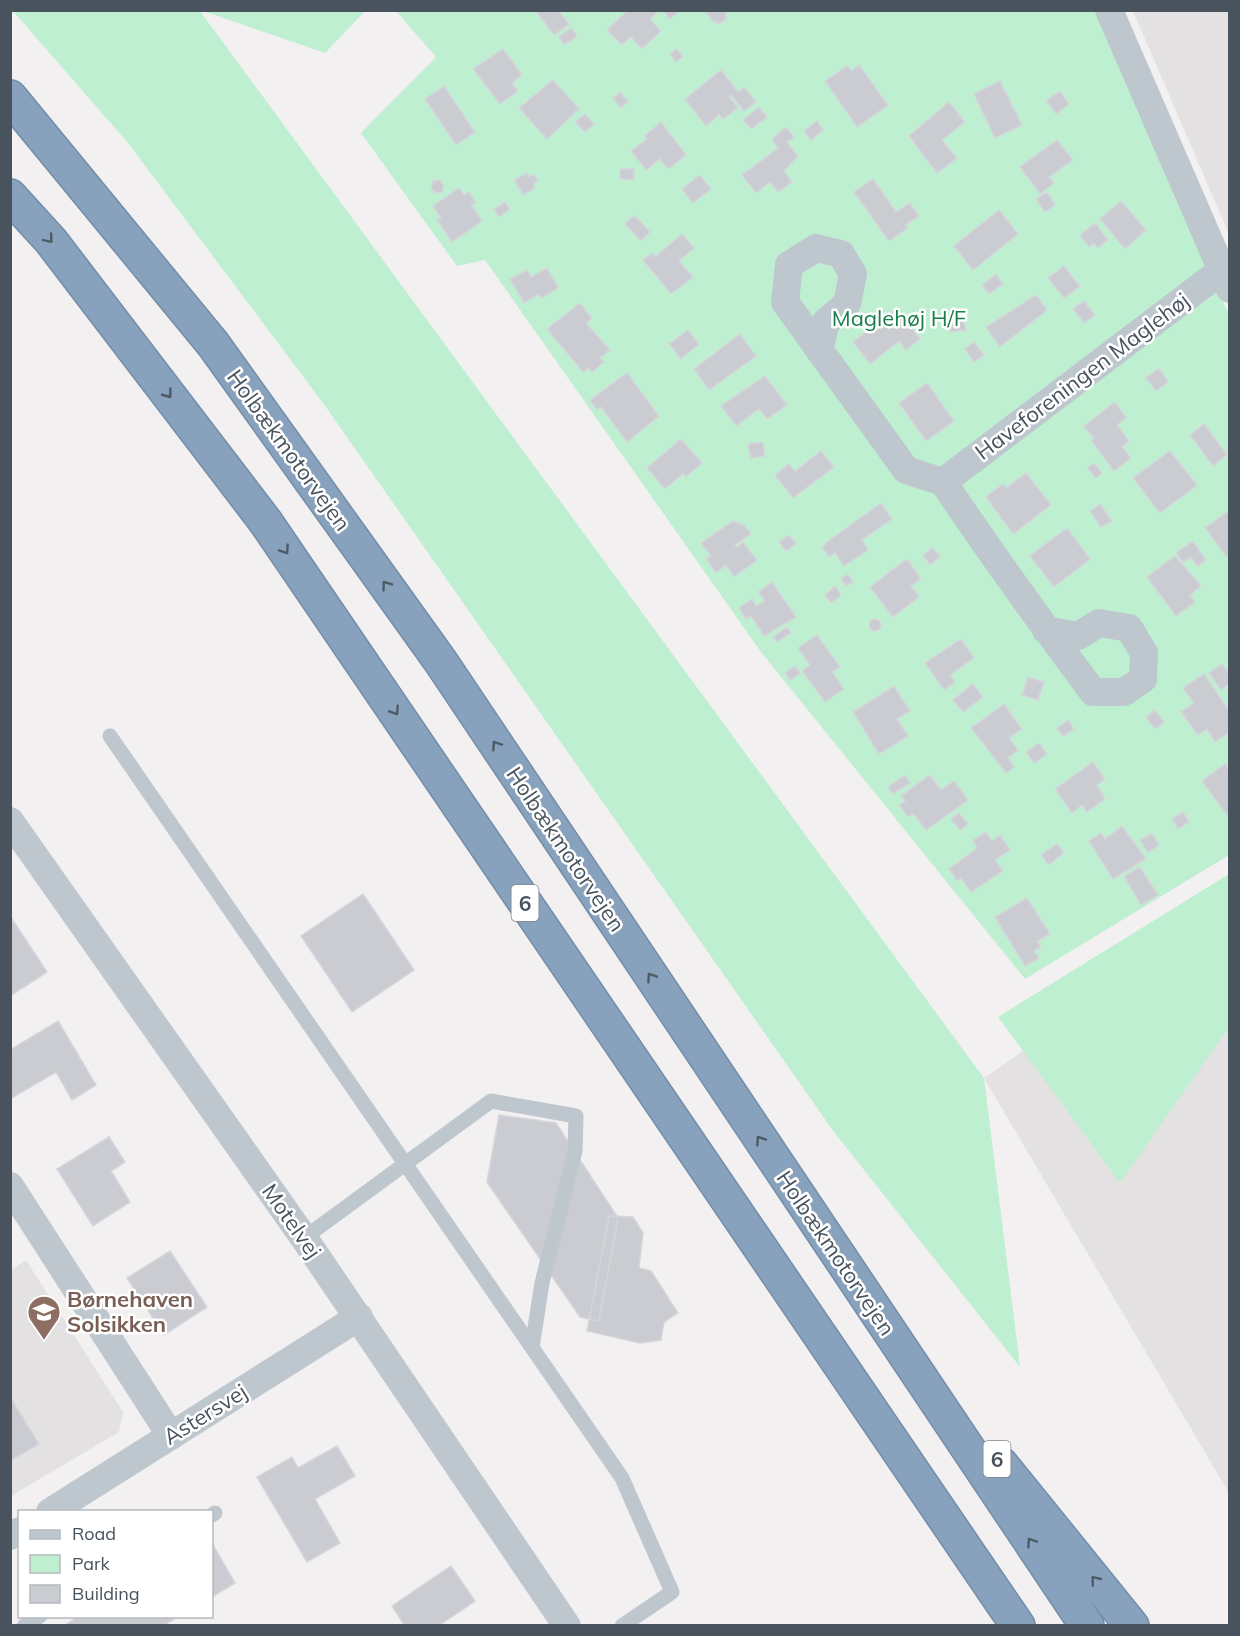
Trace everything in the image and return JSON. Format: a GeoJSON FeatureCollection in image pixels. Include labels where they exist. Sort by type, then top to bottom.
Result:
{"type":"FeatureCollection","features":[{"type":"Feature","properties":{"kind":"highway","name":"Holbækmotorvejen"},"geometry":{"type":"LineString","coordinates":[[10,97],[213,344],[434,652],[1087,1626]]}},
{"type":"Feature","properties":{"kind":"highway","name":"6"},"geometry":{"type":"LineString","coordinates":[[10,196],[51,241],[265,521],[1018,1626]]}},
{"type":"Feature","properties":{"kind":"highway","name":"6"},"geometry":{"type":"LineString","coordinates":[[862,1293],[1132,1626]]}},
{"type":"Feature","properties":{"kind":"street","name":"Haveforeningen Maglehøj"},"geometry":{"type":"LineString","coordinates":[[943,482],[1225,280],[1109,10]]}},
{"type":"Feature","properties":{"kind":"street"},"geometry":{"type":"LineString","coordinates":[[819,350],[906,470],[943,482],[1046,630]]}},
{"type":"Feature","properties":{"kind":"street","name":"Motelvej"},"geometry":{"type":"LineString","coordinates":[[10,822],[360,1317],[567,1626]]}},
{"type":"Feature","properties":{"kind":"street"},"geometry":{"type":"LineString","coordinates":[[10,1186],[171,1436]]}},
{"type":"Feature","properties":{"kind":"street","name":"Astersvej"},"geometry":{"type":"LineString","coordinates":[[53,1510],[360,1317]]}},
{"type":"Feature","properties":{"kind":"lane"},"geometry":{"type":"LineString","coordinates":[[110,736],[622,1478],[672,1592],[622,1626]]}},
{"type":"Feature","properties":{"kind":"lane"},"geometry":{"type":"LineString","coordinates":[[304,1238],[491,1101],[576,1116],[575,1151],[542,1284],[532,1347]]}},
{"type":"Feature","properties":{"kind":"lane"},"geometry":{"type":"LineString","coordinates":[[24,1626],[38,1618]]}},
{"type":"Feature","properties":{"kind":"shaded area"},"geometry":{"type":"Polygon","coordinates":[[[1133,11],[1229,11],[1229,234],[1133,11]]]}},
{"type":"Feature","properties":{"kind":"shaded area"},"geometry":{"type":"Polygon","coordinates":[[[1229,910],[1229,1493],[984,1078],[1229,910]]]}},
{"type":"Feature","properties":{"kind":"shaded area","name":"Børnehaven Solsikken"},"geometry":{"type":"Polygon","coordinates":[[[26,1260],[123,1412],[119,1432],[11,1496],[11,1270],[26,1260]]]}},
{"type":"Feature","properties":{"kind":"green space"},"geometry":{"type":"Polygon","coordinates":[[[365,10],[325,53],[203,11],[365,10]]]}},
{"type":"Feature","properties":{"kind":"green space"},"geometry":{"type":"Polygon","coordinates":[[[13,11],[200,11],[984,1078],[1020,1367],[834,1132],[323,403],[128,143],[13,11]]]}},
{"type":"Feature","properties":{"kind":"green space","name":"Maglehøj H/F"},"geometry":{"type":"Polygon","coordinates":[[[396,11],[1096,11],[1229,315],[1229,855],[1025,979],[761,652],[485,260],[457,266],[361,133],[436,57],[396,11]]]}},
{"type":"Feature","properties":{"kind":"green space"},"geometry":{"type":"Polygon","coordinates":[[[1229,874],[1229,1027],[1120,1183],[998,1017],[1229,874]]]}},
{"type":"Feature","properties":{"kind":"building"},"geometry":{"type":"Polygon","coordinates":[[[535,10],[558,10],[569,24],[554,35],[535,10]]]}},
{"type":"Feature","properties":{"kind":"building"},"geometry":{"type":"Polygon","coordinates":[[[628,10],[660,10],[650,19],[661,31],[642,49],[631,37],[622,45],[607,30],[628,10]]]}},
{"type":"Feature","properties":{"kind":"building"},"geometry":{"type":"Polygon","coordinates":[[[662,10],[680,10],[670,19],[662,10]]]}},
{"type":"Feature","properties":{"kind":"building"},"geometry":{"type":"Polygon","coordinates":[[[704,10],[728,10],[725,15],[727,18],[719,24],[716,21],[714,23],[704,10]]]}},
{"type":"Feature","properties":{"kind":"building"},"geometry":{"type":"Polygon","coordinates":[[[571,28],[577,36],[564,45],[559,37],[571,28]]]}},
{"type":"Feature","properties":{"kind":"building"},"geometry":{"type":"Polygon","coordinates":[[[503,49],[522,75],[512,83],[518,91],[500,104],[473,69],[503,49]]]}},
{"type":"Feature","properties":{"kind":"building"},"geometry":{"type":"Polygon","coordinates":[[[677,49],[683,57],[676,62],[670,54],[677,49]]]}},
{"type":"Feature","properties":{"kind":"building"},"geometry":{"type":"Polygon","coordinates":[[[859,65],[888,105],[857,127],[825,81],[847,66],[851,71],[859,65]]]}},
{"type":"Feature","properties":{"kind":"building"},"geometry":{"type":"Polygon","coordinates":[[[721,70],[738,92],[744,87],[756,102],[744,111],[731,95],[729,97],[738,108],[723,119],[719,115],[706,126],[685,99],[721,70]]]}},
{"type":"Feature","properties":{"kind":"building"},"geometry":{"type":"Polygon","coordinates":[[[553,80],[579,109],[547,139],[519,108],[553,80]]]}},
{"type":"Feature","properties":{"kind":"building"},"geometry":{"type":"Polygon","coordinates":[[[1000,81],[1022,125],[995,138],[974,94],[1000,81]]]}},
{"type":"Feature","properties":{"kind":"building"},"geometry":{"type":"Polygon","coordinates":[[[444,86],[475,132],[456,145],[425,99],[444,86]]]}},
{"type":"Feature","properties":{"kind":"building"},"geometry":{"type":"Polygon","coordinates":[[[1060,91],[1069,104],[1056,114],[1046,101],[1060,91]]]}},
{"type":"Feature","properties":{"kind":"building"},"geometry":{"type":"Polygon","coordinates":[[[620,92],[628,102],[621,108],[613,98],[620,92]]]}},
{"type":"Feature","properties":{"kind":"building"},"geometry":{"type":"Polygon","coordinates":[[[949,102],[965,122],[942,140],[957,158],[937,173],[909,136],[949,102]]]}},
{"type":"Feature","properties":{"kind":"building"},"geometry":{"type":"Polygon","coordinates":[[[759,107],[767,117],[751,129],[743,120],[759,107]]]}},
{"type":"Feature","properties":{"kind":"building"},"geometry":{"type":"Polygon","coordinates":[[[585,114],[594,124],[585,132],[575,122],[585,114]]]}},
{"type":"Feature","properties":{"kind":"building"},"geometry":{"type":"Polygon","coordinates":[[[817,121],[823,130],[811,140],[804,131],[817,121]]]}},
{"type":"Feature","properties":{"kind":"building"},"geometry":{"type":"Polygon","coordinates":[[[661,122],[686,155],[668,169],[660,159],[646,170],[631,151],[647,139],[644,136],[661,122]]]}},
{"type":"Feature","properties":{"kind":"building"},"geometry":{"type":"Polygon","coordinates":[[[786,127],[794,137],[787,142],[798,156],[784,171],[792,182],[778,192],[770,182],[756,193],[742,175],[778,148],[772,139],[786,127]]]}},
{"type":"Feature","properties":{"kind":"building"},"geometry":{"type":"Polygon","coordinates":[[[1057,140],[1073,160],[1049,177],[1054,183],[1040,194],[1020,167],[1057,140]]]}},
{"type":"Feature","properties":{"kind":"building"},"geometry":{"type":"Polygon","coordinates":[[[620,169],[634,169],[634,180],[620,179],[620,169]]]}},
{"type":"Feature","properties":{"kind":"building"},"geometry":{"type":"Polygon","coordinates":[[[527,173],[529,177],[534,174],[538,181],[533,184],[535,188],[523,195],[514,180],[527,173]]]}},
{"type":"Feature","properties":{"kind":"building"},"geometry":{"type":"Polygon","coordinates":[[[700,175],[711,189],[693,203],[682,189],[700,175]]]}},
{"type":"Feature","properties":{"kind":"building"},"geometry":{"type":"Polygon","coordinates":[[[873,179],[896,212],[910,203],[919,216],[905,225],[908,228],[889,241],[854,192],[873,179]]]}},
{"type":"Feature","properties":{"kind":"building"},"geometry":{"type":"Polygon","coordinates":[[[440,180],[444,186],[442,192],[435,193],[431,188],[433,181],[440,180]]]}},
{"type":"Feature","properties":{"kind":"building"},"geometry":{"type":"Polygon","coordinates":[[[459,188],[464,195],[469,192],[476,203],[471,205],[482,221],[452,242],[437,220],[441,218],[433,206],[459,188]]]}},
{"type":"Feature","properties":{"kind":"building"},"geometry":{"type":"Polygon","coordinates":[[[1047,192],[1055,205],[1045,212],[1036,199],[1047,192]]]}},
{"type":"Feature","properties":{"kind":"building"},"geometry":{"type":"Polygon","coordinates":[[[1121,201],[1146,230],[1125,249],[1100,219],[1121,201]]]}},
{"type":"Feature","properties":{"kind":"building"},"geometry":{"type":"Polygon","coordinates":[[[505,202],[510,209],[499,217],[494,209],[505,202]]]}},
{"type":"Feature","properties":{"kind":"building"},"geometry":{"type":"Polygon","coordinates":[[[999,210],[1018,234],[973,270],[954,246],[999,210]]]}},
{"type":"Feature","properties":{"kind":"building"},"geometry":{"type":"Polygon","coordinates":[[[634,215],[650,232],[641,241],[625,224],[634,215]]]}},
{"type":"Feature","properties":{"kind":"building"},"geometry":{"type":"Polygon","coordinates":[[[1095,223],[1108,240],[1098,248],[1094,243],[1089,247],[1080,235],[1095,223]]]}},
{"type":"Feature","properties":{"kind":"building"},"geometry":{"type":"Polygon","coordinates":[[[682,234],[694,248],[679,261],[693,277],[671,294],[643,260],[652,253],[655,257],[682,234]]]}},
{"type":"Feature","properties":{"kind":"building"},"geometry":{"type":"Polygon","coordinates":[[[1064,266],[1080,286],[1064,298],[1048,278],[1064,266]]]}},
{"type":"Feature","properties":{"kind":"building"},"geometry":{"type":"Polygon","coordinates":[[[547,268],[558,288],[542,298],[539,294],[524,303],[510,279],[527,270],[531,277],[547,268]]]}},
{"type":"Feature","properties":{"kind":"building"},"geometry":{"type":"Polygon","coordinates":[[[996,274],[1003,284],[989,294],[982,285],[996,274]]]}},
{"type":"Feature","properties":{"kind":"building"},"geometry":{"type":"Polygon","coordinates":[[[1036,295],[1047,310],[1000,347],[986,327],[1036,295]]]}},
{"type":"Feature","properties":{"kind":"building"},"geometry":{"type":"Polygon","coordinates":[[[1084,301],[1095,315],[1084,323],[1073,309],[1084,301]]]}},
{"type":"Feature","properties":{"kind":"building"},"geometry":{"type":"Polygon","coordinates":[[[580,303],[592,318],[586,323],[610,350],[600,358],[604,362],[592,372],[588,368],[583,372],[547,329],[580,303]]]}},
{"type":"Feature","properties":{"kind":"building"},"geometry":{"type":"Polygon","coordinates":[[[896,308],[920,339],[906,350],[899,341],[870,364],[853,342],[896,308]]]}},
{"type":"Feature","properties":{"kind":"building"},"geometry":{"type":"Polygon","coordinates":[[[962,315],[966,330],[950,332],[948,320],[951,316],[962,315]]]}},
{"type":"Feature","properties":{"kind":"building"},"geometry":{"type":"Polygon","coordinates":[[[688,330],[699,344],[681,359],[669,344],[688,330]]]}},
{"type":"Feature","properties":{"kind":"building"},"geometry":{"type":"Polygon","coordinates":[[[740,334],[756,356],[709,390],[694,369],[740,334]]]}},
{"type":"Feature","properties":{"kind":"building"},"geometry":{"type":"Polygon","coordinates":[[[974,342],[984,355],[974,362],[965,349],[974,342]]]}},
{"type":"Feature","properties":{"kind":"building"},"geometry":{"type":"Polygon","coordinates":[[[1159,368],[1168,382],[1156,391],[1146,378],[1159,368]]]}},
{"type":"Feature","properties":{"kind":"building"},"geometry":{"type":"Polygon","coordinates":[[[627,373],[659,416],[627,442],[601,407],[597,410],[590,400],[627,373]]]}},
{"type":"Feature","properties":{"kind":"building"},"geometry":{"type":"Polygon","coordinates":[[[765,376],[787,405],[767,419],[759,409],[736,426],[721,406],[765,376]]]}},
{"type":"Feature","properties":{"kind":"building"},"geometry":{"type":"Polygon","coordinates":[[[927,383],[954,421],[926,441],[899,403],[927,383]]]}},
{"type":"Feature","properties":{"kind":"building"},"geometry":{"type":"Polygon","coordinates":[[[1115,402],[1126,418],[1117,425],[1129,441],[1122,447],[1131,458],[1114,471],[1091,440],[1094,438],[1084,426],[1115,402]]]}},
{"type":"Feature","properties":{"kind":"building"},"geometry":{"type":"Polygon","coordinates":[[[1204,424],[1227,455],[1213,466],[1190,435],[1204,424]]]}},
{"type":"Feature","properties":{"kind":"building"},"geometry":{"type":"Polygon","coordinates":[[[681,439],[702,463],[686,477],[683,474],[665,489],[647,468],[681,439]]]}},
{"type":"Feature","properties":{"kind":"building"},"geometry":{"type":"Polygon","coordinates":[[[763,442],[765,456],[751,458],[748,444],[763,442]]]}},
{"type":"Feature","properties":{"kind":"building"},"geometry":{"type":"Polygon","coordinates":[[[821,451],[834,467],[793,498],[775,475],[789,464],[795,471],[821,451]]]}},
{"type":"Feature","properties":{"kind":"building"},"geometry":{"type":"Polygon","coordinates":[[[1170,451],[1197,485],[1160,513],[1133,478],[1170,451]]]}},
{"type":"Feature","properties":{"kind":"building"},"geometry":{"type":"Polygon","coordinates":[[[1094,463],[1102,473],[1096,478],[1087,468],[1094,463]]]}},
{"type":"Feature","properties":{"kind":"building"},"geometry":{"type":"Polygon","coordinates":[[[1026,473],[1051,505],[1013,534],[986,497],[1003,484],[1006,488],[1026,473]]]}},
{"type":"Feature","properties":{"kind":"building"},"geometry":{"type":"Polygon","coordinates":[[[881,503],[892,519],[862,540],[868,550],[844,566],[835,553],[829,557],[822,547],[881,503]]]}},
{"type":"Feature","properties":{"kind":"building"},"geometry":{"type":"Polygon","coordinates":[[[1100,504],[1112,521],[1101,527],[1090,511],[1100,504]]]}},
{"type":"Feature","properties":{"kind":"building"},"geometry":{"type":"Polygon","coordinates":[[[1230,510],[1230,561],[1205,528],[1230,510]]]}},
{"type":"Feature","properties":{"kind":"building"},"geometry":{"type":"Polygon","coordinates":[[[733,521],[744,525],[751,534],[735,545],[737,547],[743,542],[757,560],[734,577],[726,565],[716,573],[706,559],[711,556],[701,543],[733,521]]]}},
{"type":"Feature","properties":{"kind":"building"},"geometry":{"type":"Polygon","coordinates":[[[1067,528],[1090,559],[1054,587],[1030,556],[1067,528]]]}},
{"type":"Feature","properties":{"kind":"building"},"geometry":{"type":"Polygon","coordinates":[[[789,535],[796,544],[786,551],[779,542],[789,535]]]}},
{"type":"Feature","properties":{"kind":"building"},"geometry":{"type":"Polygon","coordinates":[[[1193,541],[1206,560],[1197,566],[1191,557],[1183,562],[1176,553],[1193,541]]]}},
{"type":"Feature","properties":{"kind":"building"},"geometry":{"type":"Polygon","coordinates":[[[933,548],[940,557],[930,565],[923,555],[933,548]]]}},
{"type":"Feature","properties":{"kind":"building"},"geometry":{"type":"Polygon","coordinates":[[[1175,556],[1201,586],[1190,595],[1195,602],[1176,616],[1147,577],[1175,556]]]}},
{"type":"Feature","properties":{"kind":"building"},"geometry":{"type":"Polygon","coordinates":[[[907,559],[921,579],[911,586],[919,597],[893,617],[870,587],[907,559]]]}},
{"type":"Feature","properties":{"kind":"building"},"geometry":{"type":"Polygon","coordinates":[[[848,574],[853,582],[847,586],[841,579],[848,574]]]}},
{"type":"Feature","properties":{"kind":"building"},"geometry":{"type":"Polygon","coordinates":[[[772,582],[796,617],[764,636],[751,616],[746,619],[739,608],[752,599],[756,606],[765,601],[758,592],[772,582]]]}},
{"type":"Feature","properties":{"kind":"building"},"geometry":{"type":"Polygon","coordinates":[[[835,586],[841,595],[831,603],[825,595],[835,586]]]}},
{"type":"Feature","properties":{"kind":"building"},"geometry":{"type":"Polygon","coordinates":[[[875,619],[881,625],[875,631],[869,625],[875,619]]]}},
{"type":"Feature","properties":{"kind":"building"},"geometry":{"type":"Polygon","coordinates":[[[787,627],[791,633],[777,642],[773,637],[787,627]]]}},
{"type":"Feature","properties":{"kind":"building"},"geometry":{"type":"Polygon","coordinates":[[[817,635],[840,667],[832,672],[844,689],[825,702],[802,671],[810,665],[798,648],[817,635]]]}},
{"type":"Feature","properties":{"kind":"building"},"geometry":{"type":"Polygon","coordinates":[[[961,639],[974,658],[950,675],[955,682],[944,690],[925,663],[961,639]]]}},
{"type":"Feature","properties":{"kind":"building"},"geometry":{"type":"Polygon","coordinates":[[[1222,664],[1230,674],[1230,683],[1221,690],[1209,673],[1222,664]]]}},
{"type":"Feature","properties":{"kind":"building"},"geometry":{"type":"Polygon","coordinates":[[[795,666],[800,673],[790,680],[785,673],[795,666]]]}},
{"type":"Feature","properties":{"kind":"building"},"geometry":{"type":"Polygon","coordinates":[[[1204,674],[1230,712],[1230,732],[1215,742],[1207,729],[1198,735],[1181,712],[1194,703],[1183,688],[1204,674]]]}},
{"type":"Feature","properties":{"kind":"building"},"geometry":{"type":"Polygon","coordinates":[[[1028,677],[1044,682],[1038,700],[1022,695],[1028,677]]]}},
{"type":"Feature","properties":{"kind":"building"},"geometry":{"type":"Polygon","coordinates":[[[973,684],[983,697],[963,712],[953,700],[973,684]]]}},
{"type":"Feature","properties":{"kind":"building"},"geometry":{"type":"Polygon","coordinates":[[[894,686],[910,711],[897,719],[908,736],[879,754],[853,712],[894,686]]]}},
{"type":"Feature","properties":{"kind":"building"},"geometry":{"type":"Polygon","coordinates":[[[1004,704],[1022,729],[1009,738],[1018,750],[1008,758],[1014,767],[1006,773],[971,728],[1004,704]]]}},
{"type":"Feature","properties":{"kind":"building"},"geometry":{"type":"Polygon","coordinates":[[[1155,710],[1164,722],[1155,729],[1146,717],[1155,710]]]}},
{"type":"Feature","properties":{"kind":"building"},"geometry":{"type":"Polygon","coordinates":[[[1068,720],[1074,729],[1063,736],[1057,728],[1068,720]]]}},
{"type":"Feature","properties":{"kind":"building"},"geometry":{"type":"Polygon","coordinates":[[[1039,743],[1047,754],[1034,763],[1026,752],[1039,743]]]}},
{"type":"Feature","properties":{"kind":"building"},"geometry":{"type":"Polygon","coordinates":[[[1093,762],[1105,779],[1097,785],[1105,799],[1087,812],[1082,805],[1072,813],[1055,789],[1093,762]]]}},
{"type":"Feature","properties":{"kind":"building"},"geometry":{"type":"Polygon","coordinates":[[[1225,764],[1230,770],[1230,819],[1202,781],[1225,764]]]}},
{"type":"Feature","properties":{"kind":"building"},"geometry":{"type":"Polygon","coordinates":[[[905,775],[910,783],[893,794],[888,787],[905,775]]]}},
{"type":"Feature","properties":{"kind":"building"},"geometry":{"type":"Polygon","coordinates":[[[930,775],[941,790],[954,781],[968,800],[926,830],[913,813],[908,817],[899,805],[905,801],[901,796],[930,775]]]}},
{"type":"Feature","properties":{"kind":"building"},"geometry":{"type":"Polygon","coordinates":[[[1183,812],[1189,822],[1178,829],[1172,819],[1183,812]]]}},
{"type":"Feature","properties":{"kind":"building"},"geometry":{"type":"Polygon","coordinates":[[[959,813],[968,824],[960,830],[951,819],[959,813]]]}},
{"type":"Feature","properties":{"kind":"building"},"geometry":{"type":"Polygon","coordinates":[[[1122,826],[1146,859],[1113,879],[1089,841],[1101,833],[1105,839],[1122,826]]]}},
{"type":"Feature","properties":{"kind":"building"},"geometry":{"type":"Polygon","coordinates":[[[986,832],[992,841],[1000,835],[1010,850],[995,860],[1003,871],[971,892],[961,878],[957,881],[949,869],[977,848],[973,840],[986,832]]]}},
{"type":"Feature","properties":{"kind":"building"},"geometry":{"type":"Polygon","coordinates":[[[1152,833],[1159,845],[1148,853],[1140,840],[1152,833]]]}},
{"type":"Feature","properties":{"kind":"building"},"geometry":{"type":"Polygon","coordinates":[[[1057,844],[1064,853],[1049,865],[1041,855],[1057,844]]]}},
{"type":"Feature","properties":{"kind":"building"},"geometry":{"type":"Polygon","coordinates":[[[1140,867],[1158,895],[1141,905],[1124,876],[1140,867]]]}},
{"type":"Feature","properties":{"kind":"building"},"geometry":{"type":"Polygon","coordinates":[[[363,894],[414,970],[352,1012],[301,936],[363,894]]]}},
{"type":"Feature","properties":{"kind":"building"},"geometry":{"type":"Polygon","coordinates":[[[1027,898],[1050,934],[1037,941],[1041,947],[1034,951],[1039,958],[1025,966],[995,917],[1027,898]]]}},
{"type":"Feature","properties":{"kind":"building"},"geometry":{"type":"Polygon","coordinates":[[[10,916],[47,972],[10,996],[10,916]]]}},
{"type":"Feature","properties":{"kind":"building"},"geometry":{"type":"Polygon","coordinates":[[[58,1021],[96,1085],[72,1100],[56,1072],[10,1099],[10,1050],[58,1021]]]}},
{"type":"Feature","properties":{"kind":"building"},"geometry":{"type":"Polygon","coordinates":[[[499,1115],[556,1123],[618,1218],[599,1321],[580,1317],[487,1182],[499,1115]]]}},
{"type":"Feature","properties":{"kind":"building"},"geometry":{"type":"Polygon","coordinates":[[[109,1137],[125,1162],[111,1171],[130,1202],[93,1226],[57,1169],[109,1137]]]}},
{"type":"Feature","properties":{"kind":"building"},"geometry":{"type":"Polygon","coordinates":[[[609,1216],[633,1217],[643,1233],[639,1268],[651,1271],[678,1313],[664,1322],[661,1340],[640,1343],[587,1331],[609,1216]]]}},
{"type":"Feature","properties":{"kind":"building"},"geometry":{"type":"Polygon","coordinates":[[[170,1251],[207,1307],[164,1335],[127,1278],[170,1251]]]}},
{"type":"Feature","properties":{"kind":"building"},"geometry":{"type":"Polygon","coordinates":[[[10,1397],[39,1444],[10,1461],[10,1397]]]}},
{"type":"Feature","properties":{"kind":"building"},"geometry":{"type":"Polygon","coordinates":[[[337,1446],[355,1476],[315,1499],[340,1543],[307,1562],[257,1477],[292,1457],[298,1468],[337,1446]]]}},
{"type":"Feature","properties":{"kind":"building"},"geometry":{"type":"Polygon","coordinates":[[[213,1545],[235,1583],[213,1596],[213,1545]]]}},
{"type":"Feature","properties":{"kind":"building"},"geometry":{"type":"Polygon","coordinates":[[[451,1566],[475,1601],[438,1626],[405,1626],[392,1606],[451,1566]]]}},
{"type":"Feature","properties":{"kind":"building"},"geometry":{"type":"Polygon","coordinates":[[[76,1618],[176,1618],[163,1626],[64,1626],[76,1618]]]}},
{"type":"Feature","properties":{"kind":"place","name":"Børnehaven Solsikken"},"geometry":{"type":"Point","coordinates":[44,1341]}}]}
